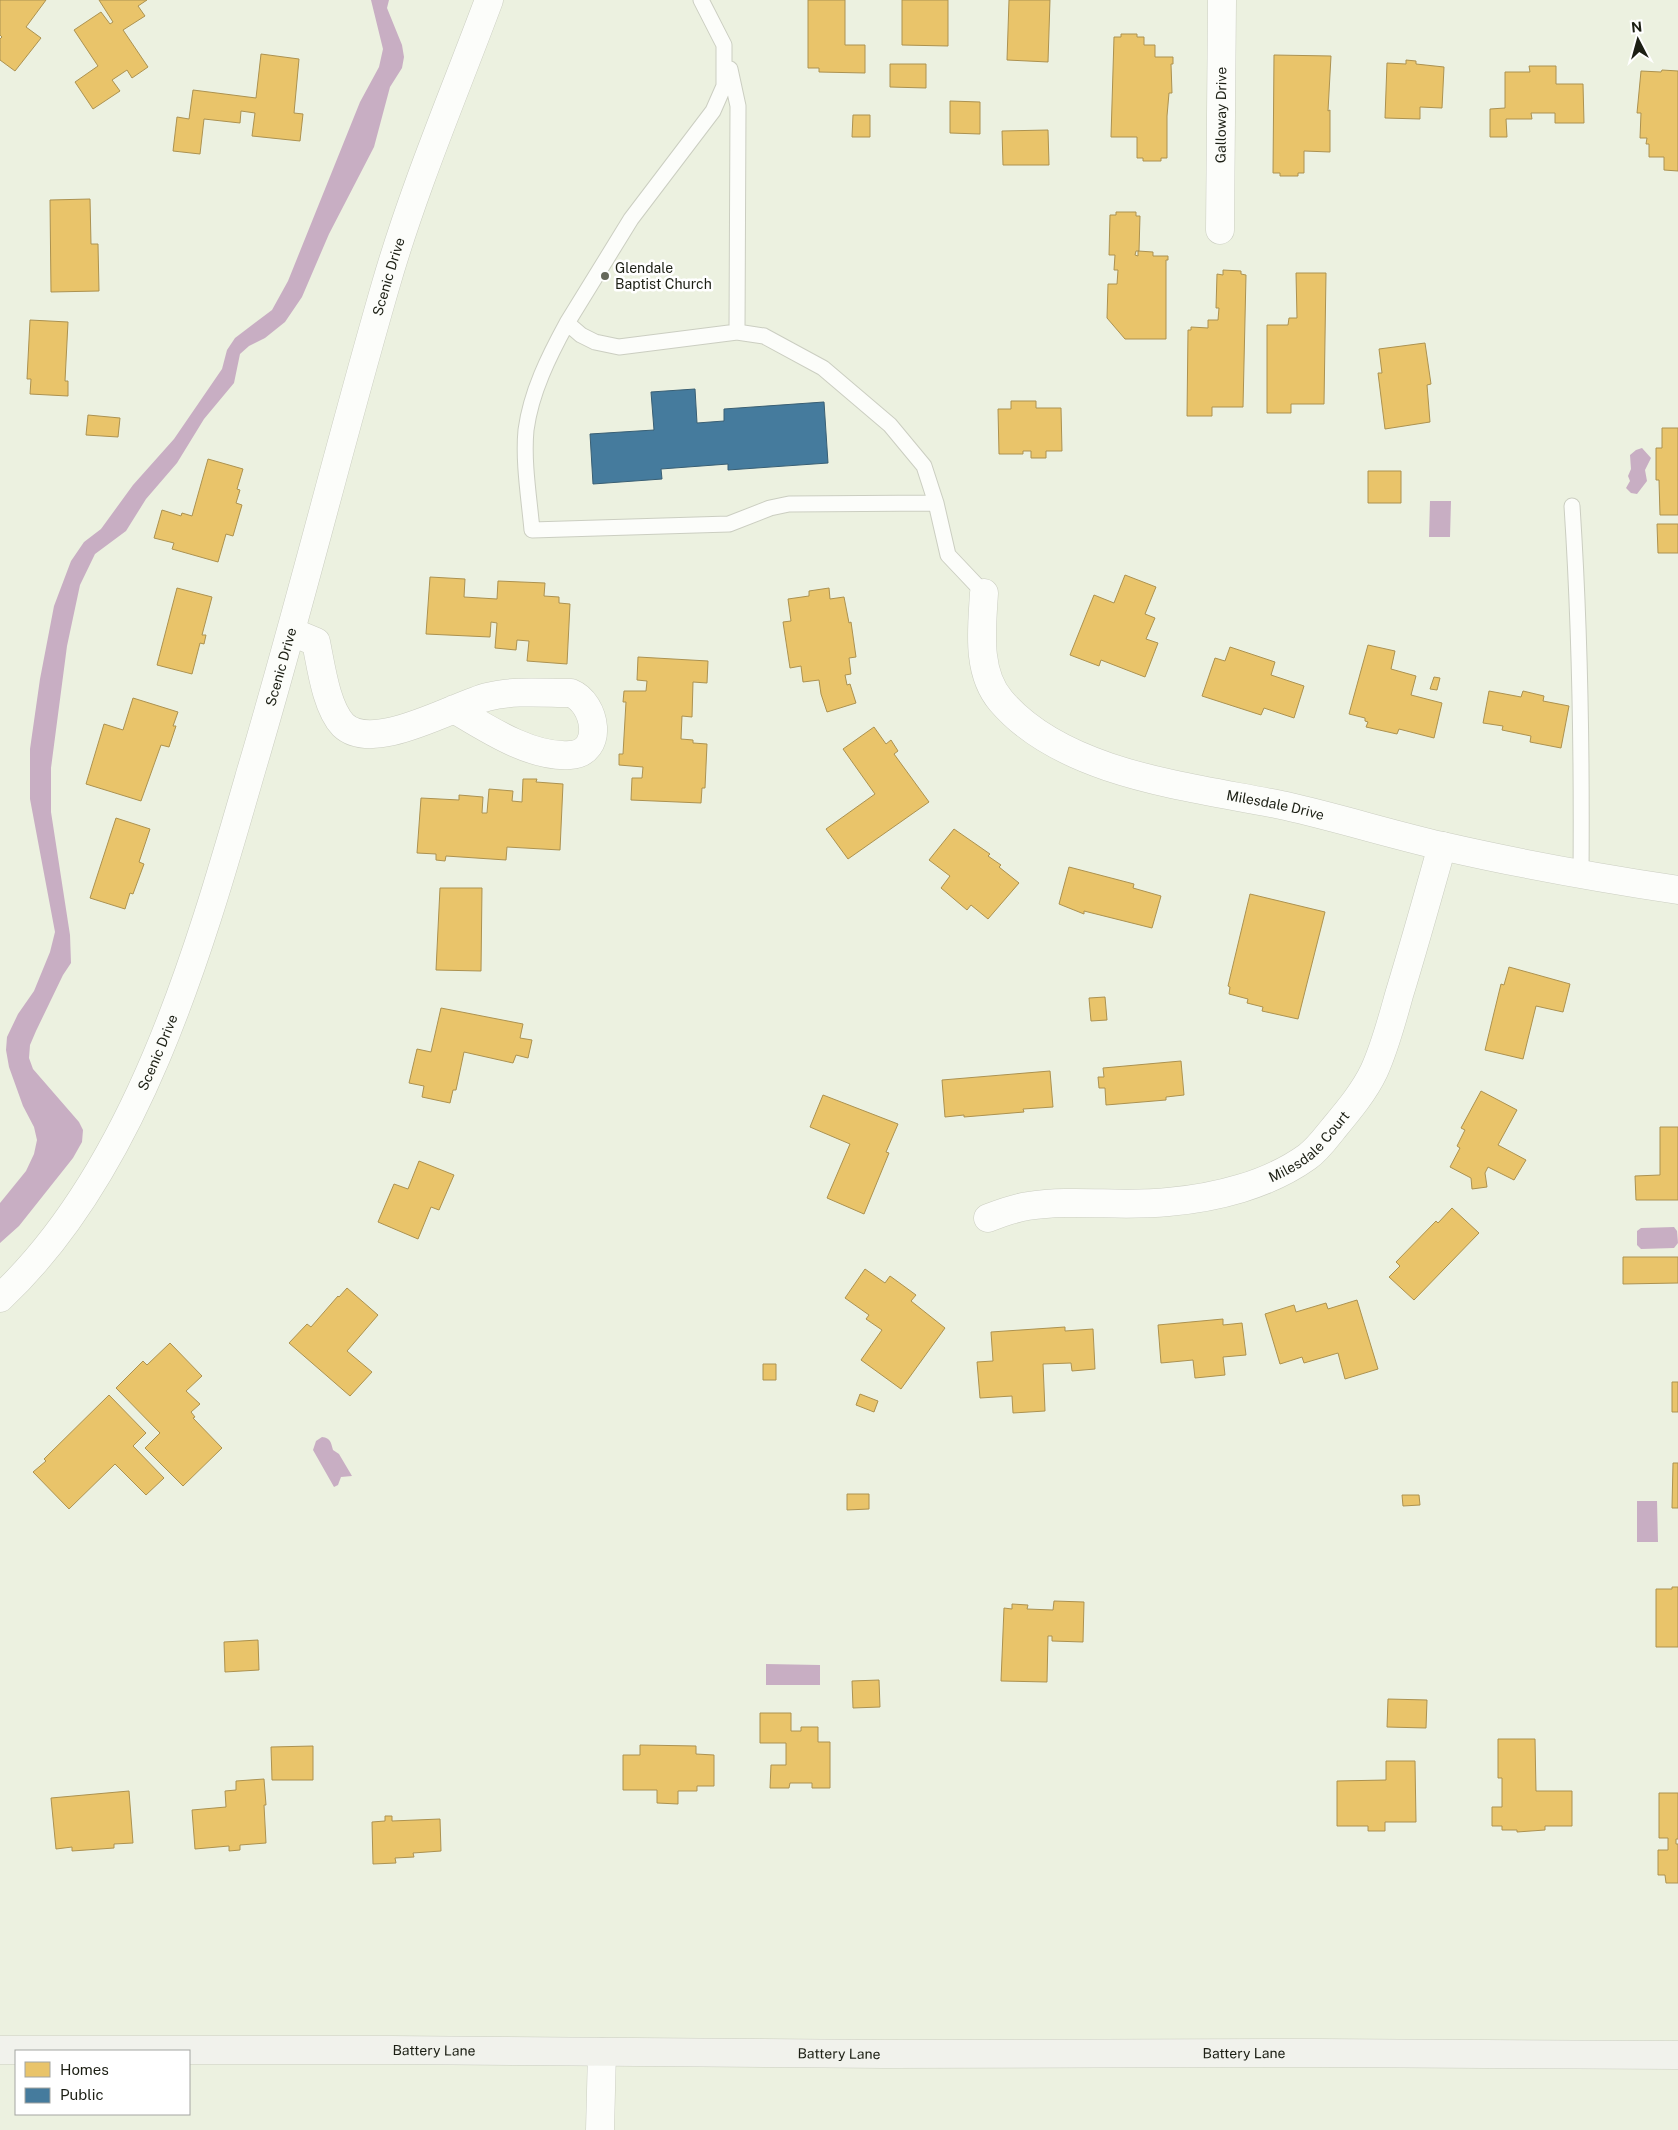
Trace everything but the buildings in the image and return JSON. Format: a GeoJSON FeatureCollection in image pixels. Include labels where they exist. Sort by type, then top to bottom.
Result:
{"type":"FeatureCollection","features":[{"type":"Feature","properties":{"kind":"main road","name":"Battery Lane"},"geometry":{"type":"LineString","coordinates":[[0,2050],[1678,2055]]}},
{"type":"Feature","properties":{"kind":"street","name":"Scenic Drive"},"geometry":{"type":"LineString","coordinates":[[0,1298],[52,1243],[79,1203],[121,1133],[172,1016],[217,891],[292,632],[394,258],[423,174],[489,0]]}},
{"type":"Feature","properties":{"kind":"street","name":"Galloway Drive"},"geometry":{"type":"LineString","coordinates":[[1220,230],[1222,0]]}},
{"type":"Feature","properties":{"kind":"street","name":"Milesdale Drive"},"geometry":{"type":"LineString","coordinates":[[984,593],[982,628],[984,660],[986,673],[992,688],[1010,711],[1030,728],[1052,743],[1076,755],[1186,787],[1287,806],[1442,846],[1581,875],[1678,890]]}},
{"type":"Feature","properties":{"kind":"street"},"geometry":{"type":"LineString","coordinates":[[292,632],[316,642],[331,704],[342,724],[353,731],[363,734],[395,731],[454,709]]}},
{"type":"Feature","properties":{"kind":"street","name":"Milesdale Court"},"geometry":{"type":"LineString","coordinates":[[988,1218],[1026,1206],[1062,1203],[1132,1204],[1196,1198],[1234,1190],[1268,1178],[1309,1155],[1348,1112],[1374,1072],[1408,965],[1442,846]]}},
{"type":"Feature","properties":{"kind":"street"},"geometry":{"type":"LineString","coordinates":[[600,2130],[602,2052]]}},
{"type":"Feature","properties":{"kind":"lane"},"geometry":{"type":"LineString","coordinates":[[701,0],[724,45],[738,106],[737,332]]}},
{"type":"Feature","properties":{"kind":"lane"},"geometry":{"type":"LineString","coordinates":[[724,45],[724,86],[713,111],[631,219],[567,323],[545,366],[526,430],[526,458],[532,530],[729,524],[770,508],[789,504],[936,504]]}},
{"type":"Feature","properties":{"kind":"lane"},"geometry":{"type":"LineString","coordinates":[[567,323],[581,335],[595,342],[619,347],[737,332],[764,336],[822,368],[890,425],[924,466],[936,504],[948,555],[984,593]]}},
{"type":"Feature","properties":{"kind":"lane"},"geometry":{"type":"LineString","coordinates":[[1572,506],[1576,560],[1582,788],[1581,875]]}},
{"type":"Feature","properties":{"kind":"shaded area"},"geometry":{"type":"Polygon","coordinates":[[[371,0],[389,0],[387,8],[402,45],[404,57],[402,68],[390,87],[374,147],[329,234],[302,297],[285,322],[240,354],[234,383],[204,419],[177,463],[146,499],[126,531],[95,554],[80,585],[67,646],[51,768],[51,812],[70,935],[71,963],[63,975],[36,1031],[30,1045],[29,1058],[33,1069],[79,1122],[83,1130],[82,1142],[73,1158],[19,1226],[0,1243],[0,1203],[26,1171],[34,1154],[37,1140],[34,1127],[23,1106],[9,1067],[6,1050],[7,1037],[18,1014],[34,991],[50,952],[55,932],[30,799],[30,749],[40,679],[54,606],[71,561],[84,542],[101,529],[133,485],[174,439],[222,369],[227,350],[235,338],[272,310],[288,281],[360,102],[379,67],[383,49],[371,0]]]}},
{"type":"Feature","properties":{"kind":"shaded area"},"geometry":{"type":"Polygon","coordinates":[[[1642,448],[1651,458],[1645,470],[1647,481],[1637,494],[1631,493],[1626,488],[1630,481],[1628,476],[1631,469],[1630,455],[1642,448]]]}},
{"type":"Feature","properties":{"kind":"shaded area"},"geometry":{"type":"Polygon","coordinates":[[[1430,501],[1451,501],[1450,537],[1429,537],[1430,501]]]}},
{"type":"Feature","properties":{"kind":"shaded area"},"geometry":{"type":"Polygon","coordinates":[[[1674,1227],[1677,1231],[1678,1243],[1674,1248],[1641,1249],[1637,1245],[1637,1231],[1641,1228],[1674,1227]]]}},
{"type":"Feature","properties":{"kind":"shaded area"},"geometry":{"type":"Polygon","coordinates":[[[322,1437],[330,1441],[333,1450],[339,1454],[352,1476],[341,1477],[338,1485],[334,1487],[313,1450],[316,1441],[322,1437]]]}},
{"type":"Feature","properties":{"kind":"shaded area"},"geometry":{"type":"Polygon","coordinates":[[[1637,1501],[1657,1501],[1658,1542],[1637,1542],[1637,1501]]]}},
{"type":"Feature","properties":{"kind":"shaded area"},"geometry":{"type":"Polygon","coordinates":[[[766,1664],[820,1665],[820,1685],[766,1685],[766,1664]]]}},
{"type":"Feature","properties":{"kind":"place","name":"Glendale Baptist Church"},"geometry":{"type":"Point","coordinates":[605,276]}}]}
